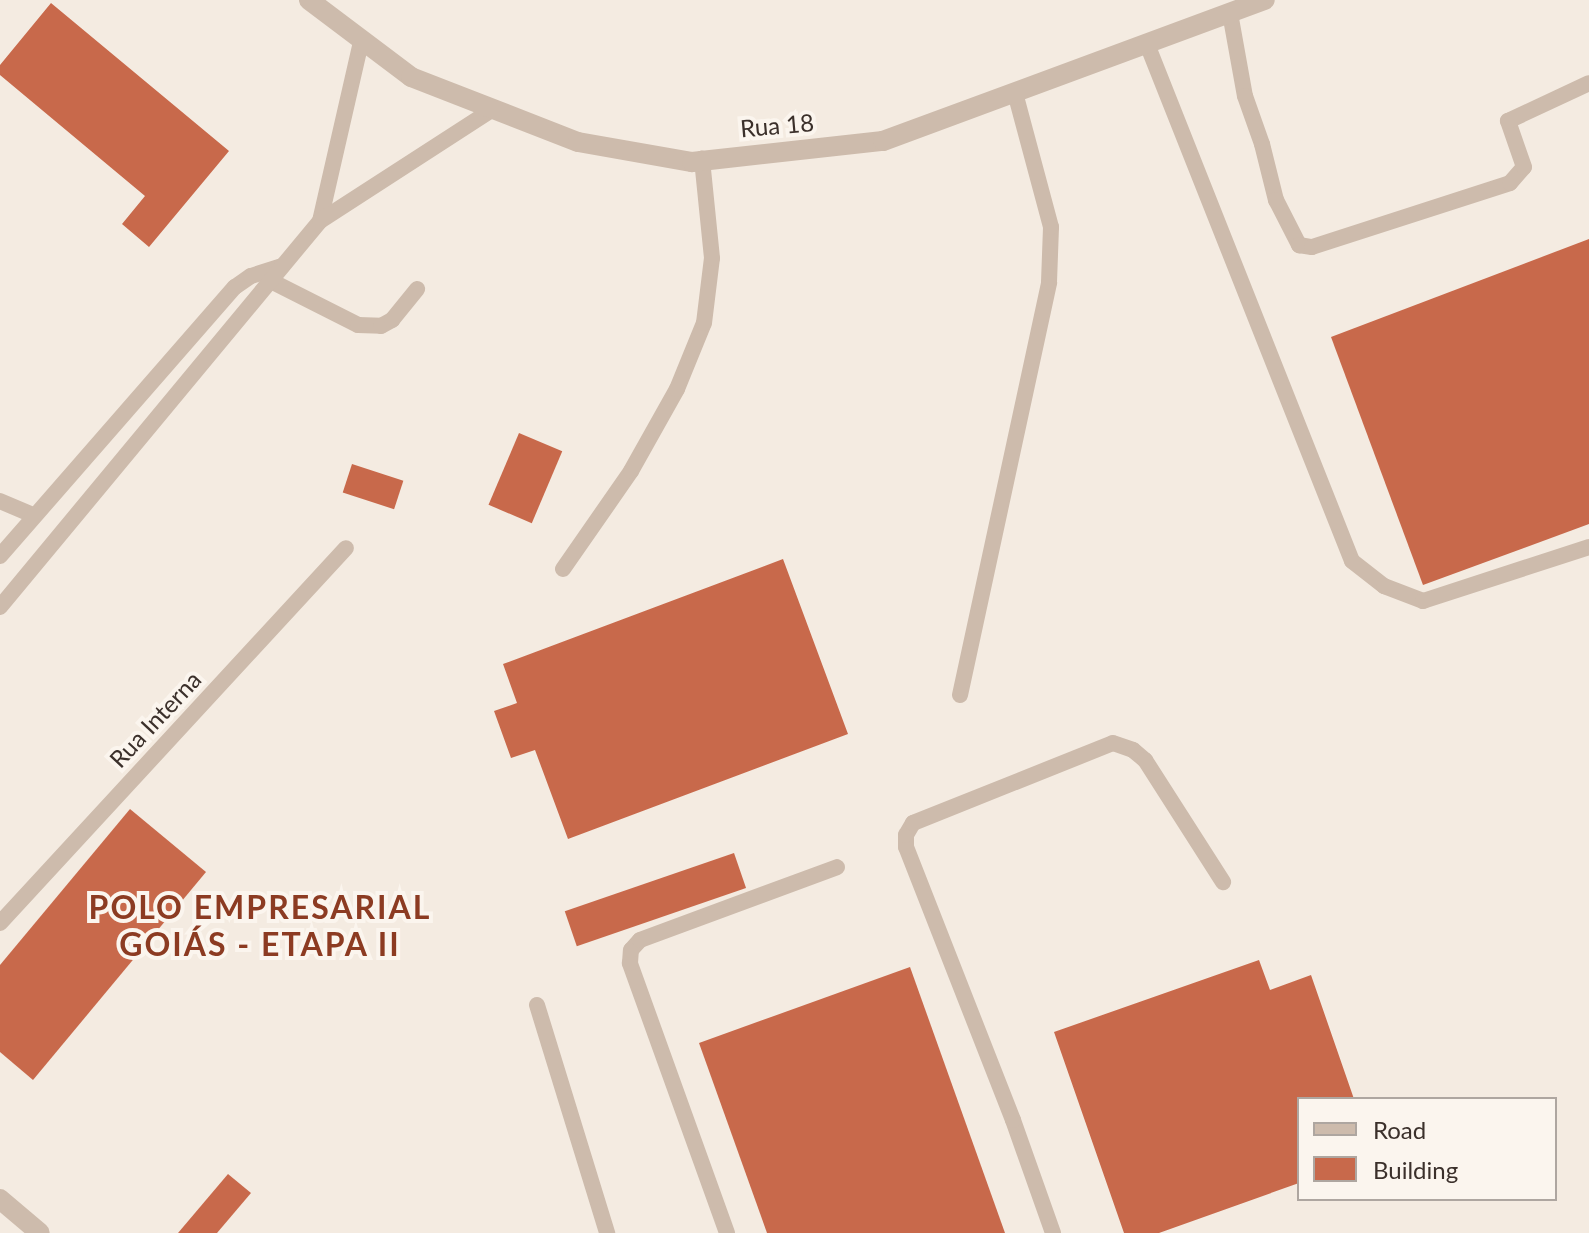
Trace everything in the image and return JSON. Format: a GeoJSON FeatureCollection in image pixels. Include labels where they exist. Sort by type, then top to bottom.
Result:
{"type":"FeatureCollection","features":[{"type":"Feature","properties":{"kind":"street","name":"Rua 18"},"geometry":{"type":"LineString","coordinates":[[309,0],[411,77],[578,142],[692,162],[883,141],[1265,0]]}},
{"type":"Feature","properties":{"kind":"street"},"geometry":{"type":"LineString","coordinates":[[0,1199],[40,1233]]}},
{"type":"Feature","properties":{"kind":"lane"},"geometry":{"type":"LineString","coordinates":[[1230,13],[1245,96],[1276,200],[1299,245],[1312,247],[1510,183],[1524,167],[1508,121],[1589,83]]}},
{"type":"Feature","properties":{"kind":"lane"},"geometry":{"type":"LineString","coordinates":[[320,221],[361,42]]}},
{"type":"Feature","properties":{"kind":"lane"},"geometry":{"type":"LineString","coordinates":[[1147,44],[1352,561],[1384,586],[1423,601],[1589,547]]}},
{"type":"Feature","properties":{"kind":"lane"},"geometry":{"type":"LineString","coordinates":[[960,695],[1049,282],[1051,227],[1015,93]]}},
{"type":"Feature","properties":{"kind":"lane"},"geometry":{"type":"LineString","coordinates":[[0,607],[320,221],[493,109]]}},
{"type":"Feature","properties":{"kind":"lane"},"geometry":{"type":"LineString","coordinates":[[563,569],[631,471],[677,389],[704,323],[712,258],[702,159]]}},
{"type":"Feature","properties":{"kind":"lane"},"geometry":{"type":"LineString","coordinates":[[0,556],[235,287],[251,276],[284,265]]}},
{"type":"Feature","properties":{"kind":"lane"},"geometry":{"type":"LineString","coordinates":[[271,281],[358,325],[381,326],[392,320],[417,289]]}},
{"type":"Feature","properties":{"kind":"lane"},"geometry":{"type":"LineString","coordinates":[[0,501],[33,515]]}},
{"type":"Feature","properties":{"kind":"lane","name":"Rua Interna"},"geometry":{"type":"LineString","coordinates":[[0,923],[346,548]]}},
{"type":"Feature","properties":{"kind":"lane"},"geometry":{"type":"LineString","coordinates":[[1053,1233],[1008,1106],[906,847],[906,835],[913,823],[1113,743],[1133,750],[1145,760],[1223,882]]}},
{"type":"Feature","properties":{"kind":"lane"},"geometry":{"type":"LineString","coordinates":[[727,1233],[630,963],[631,950],[640,940],[837,867]]}},
{"type":"Feature","properties":{"kind":"lane"},"geometry":{"type":"LineString","coordinates":[[537,1005],[607,1233]]}},
{"type":"Feature","properties":{"kind":"building"},"geometry":{"type":"Polygon","coordinates":[[[51,3],[229,151],[149,247],[122,224],[145,196],[0,75],[0,65],[51,3]]]}},
{"type":"Feature","properties":{"kind":"building"},"geometry":{"type":"Polygon","coordinates":[[[1589,239],[1589,524],[1423,585],[1331,337],[1589,239]]]}},
{"type":"Feature","properties":{"kind":"building"},"geometry":{"type":"Polygon","coordinates":[[[519,433],[562,451],[532,523],[489,505],[519,433]]]}},
{"type":"Feature","properties":{"kind":"building"},"geometry":{"type":"Polygon","coordinates":[[[352,464],[403,481],[394,509],[343,493],[352,464]]]}},
{"type":"Feature","properties":{"kind":"building"},"geometry":{"type":"Polygon","coordinates":[[[783,559],[848,734],[568,839],[535,750],[511,758],[494,711],[517,703],[503,664],[783,559]]]}},
{"type":"Feature","properties":{"kind":"building"},"geometry":{"type":"Polygon","coordinates":[[[130,809],[206,872],[33,1080],[0,1052],[0,965],[130,809]]]}},
{"type":"Feature","properties":{"kind":"building"},"geometry":{"type":"Polygon","coordinates":[[[734,853],[746,888],[577,946],[565,911],[734,853]]]}},
{"type":"Feature","properties":{"kind":"building"},"geometry":{"type":"Polygon","coordinates":[[[1259,960],[1270,990],[1311,975],[1353,1097],[1297,1097],[1297,1184],[1159,1233],[1124,1233],[1054,1032],[1259,960]]]}},
{"type":"Feature","properties":{"kind":"building"},"geometry":{"type":"Polygon","coordinates":[[[910,967],[1005,1233],[767,1233],[699,1043],[910,967]]]}},
{"type":"Feature","properties":{"kind":"building"},"geometry":{"type":"Polygon","coordinates":[[[228,1174],[251,1193],[217,1233],[178,1233],[228,1174]]]}},
{"type":"Feature","properties":{"kind":"district","name":"POLO EMPRESARIAL GOIÁS - ETAPA II"},"geometry":{"type":"Point","coordinates":[260,926]}}]}
